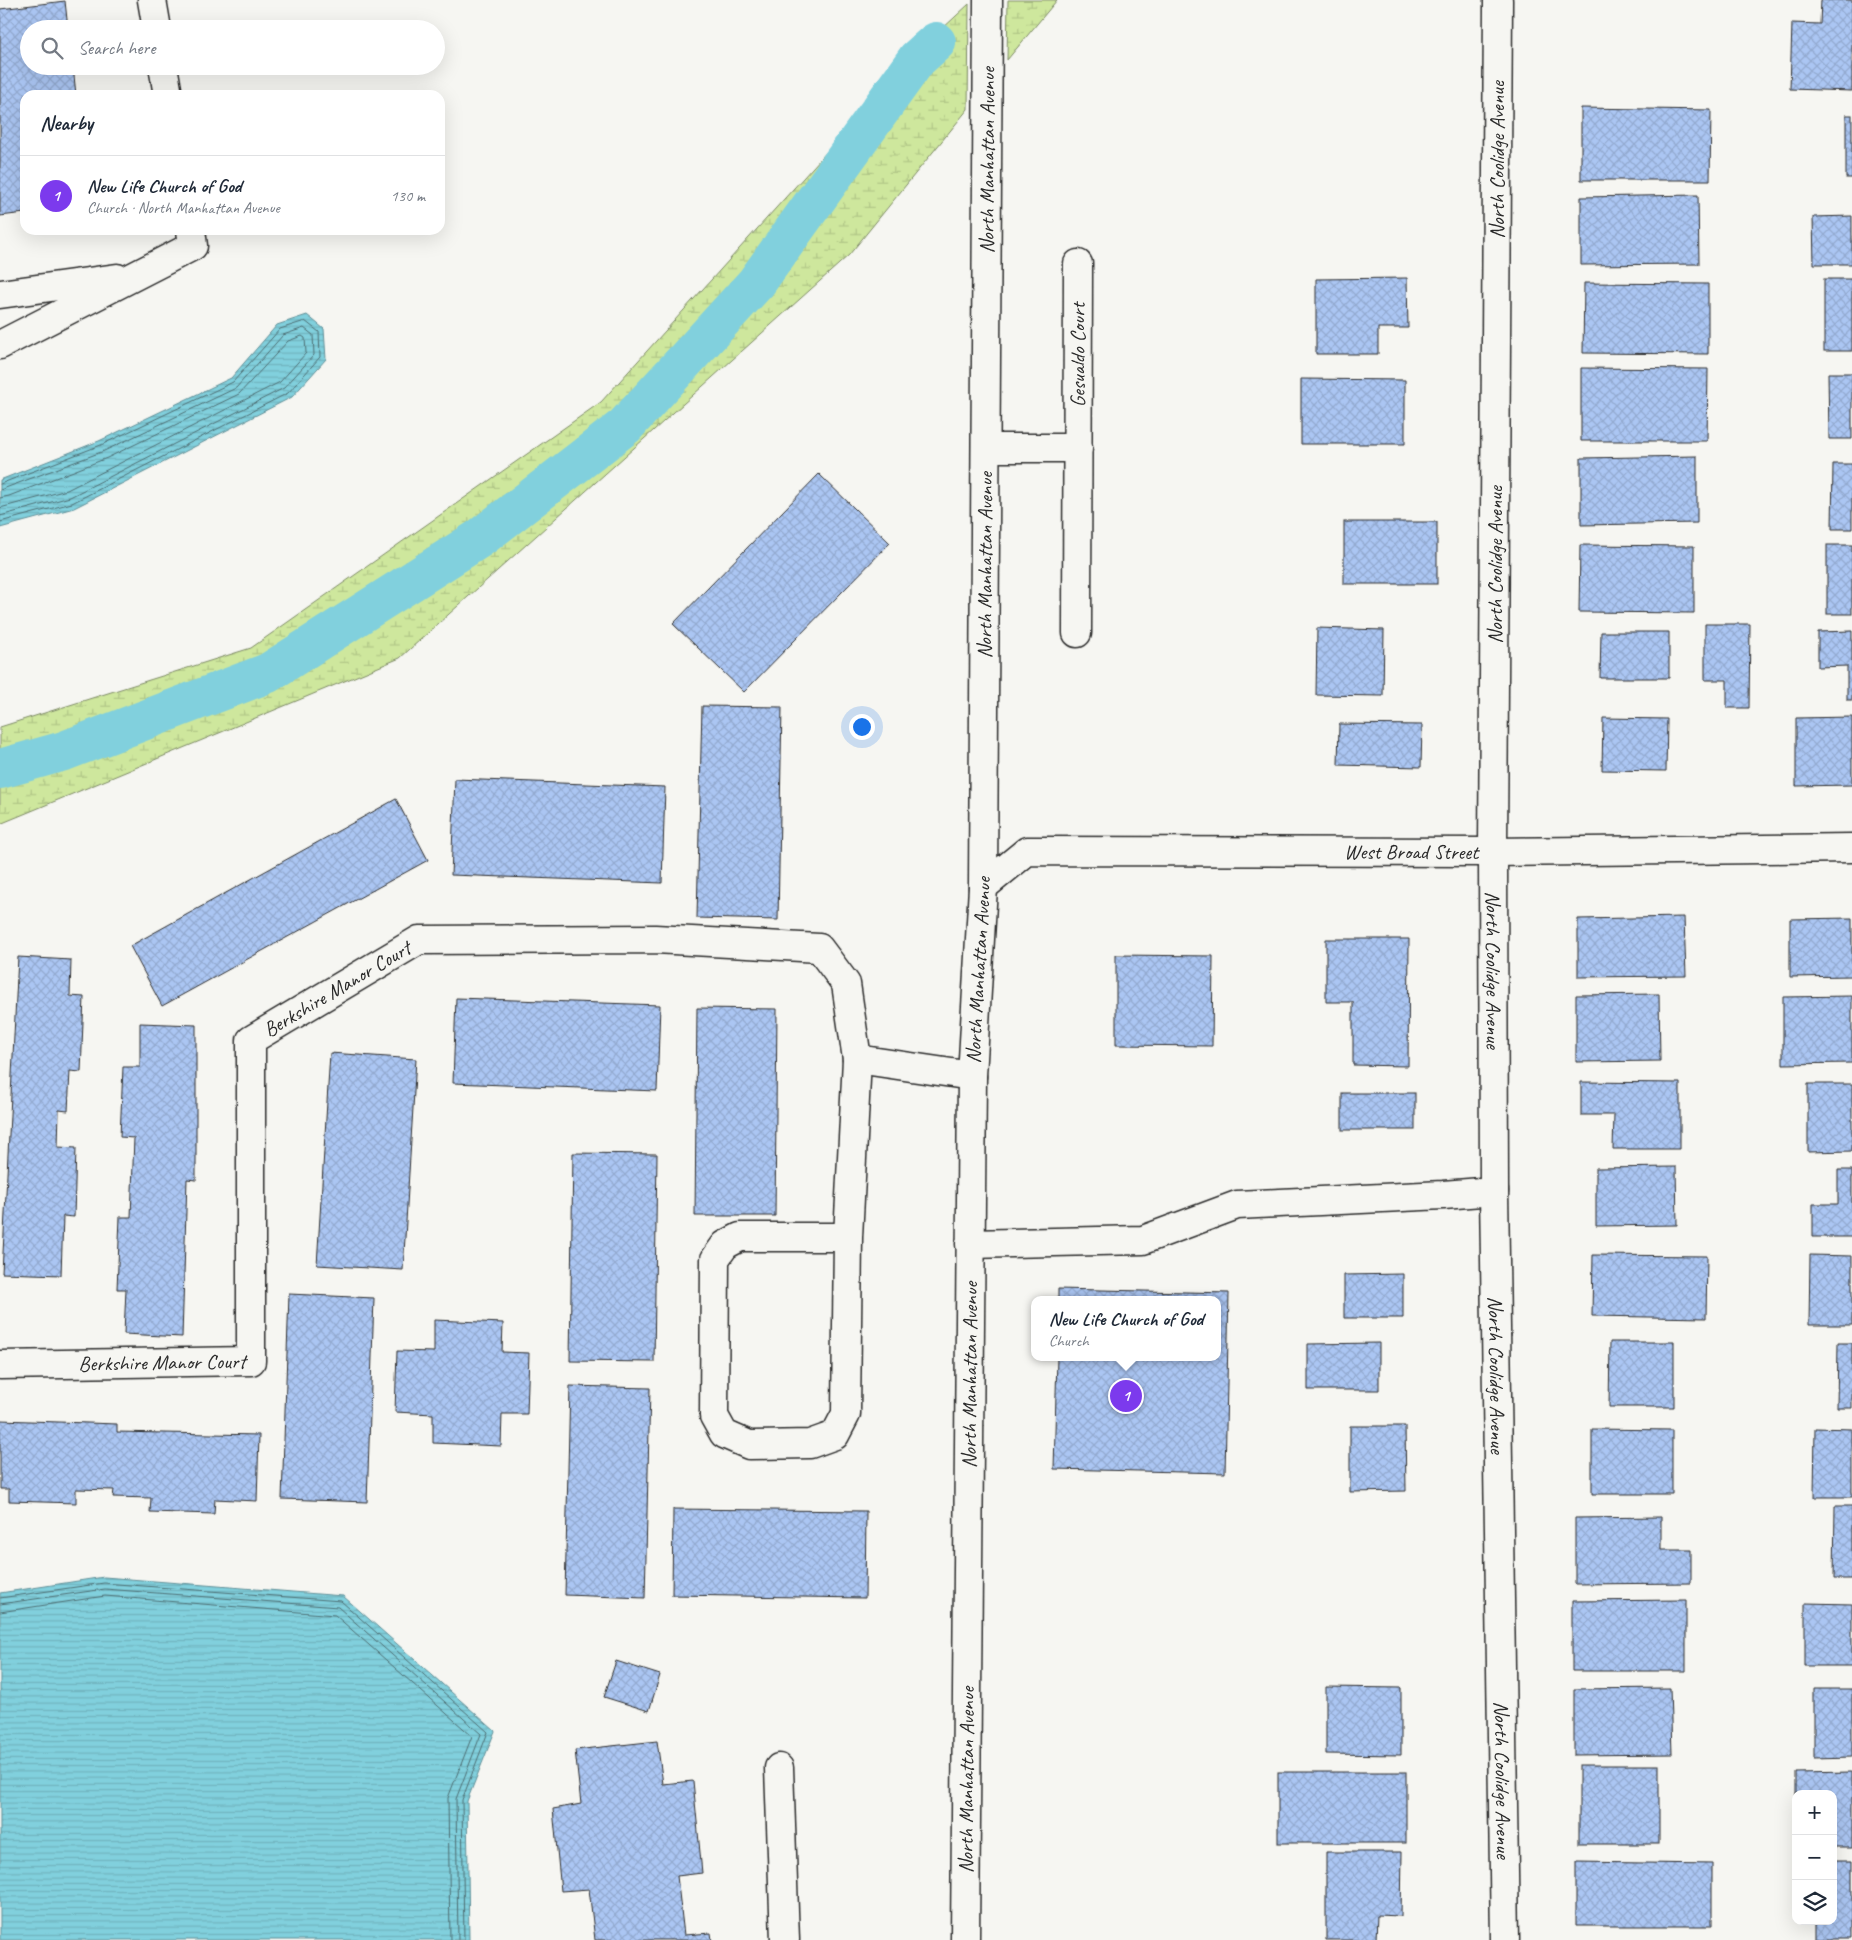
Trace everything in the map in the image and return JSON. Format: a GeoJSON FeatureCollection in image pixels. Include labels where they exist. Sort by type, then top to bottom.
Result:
{"type":"FeatureCollection","features":[{"type":"Feature","properties":{"kind":"street"},"geometry":{"type":"LineString","coordinates":[[152,0],[155,20]]}},
{"type":"Feature","properties":{"kind":"street","name":"North Manhattan Avenue"},"geometry":{"type":"LineString","coordinates":[[965,1940],[972,1076],[983,887],[988,0]]}},
{"type":"Feature","properties":{"kind":"street","name":"North Coolidge Avenue"},"geometry":{"type":"LineString","coordinates":[[1498,0],[1493,852],[1494,1191],[1505,1940]]}},
{"type":"Feature","properties":{"kind":"street"},"geometry":{"type":"LineString","coordinates":[[165,75],[167,90]]}},
{"type":"Feature","properties":{"kind":"street"},"geometry":{"type":"LineString","coordinates":[[0,345],[193,246],[191,235]]}},
{"type":"Feature","properties":{"kind":"street","name":"Gesualdo Court"},"geometry":{"type":"LineString","coordinates":[[1077,633],[1078,264]]}},
{"type":"Feature","properties":{"kind":"street"},"geometry":{"type":"LineString","coordinates":[[0,294],[138,275]]}},
{"type":"Feature","properties":{"kind":"street"},"geometry":{"type":"LineString","coordinates":[[986,448],[1078,448]]}},
{"type":"Feature","properties":{"kind":"street","name":"West Broad Street"},"geometry":{"type":"LineString","coordinates":[[983,887],[1028,850],[1493,852],[1852,848]]}},
{"type":"Feature","properties":{"kind":"street","name":"Berkshire Manor Court"},"geometry":{"type":"LineString","coordinates":[[0,1365],[251,1361],[251,1040],[419,940],[655,939],[819,948],[846,984],[857,1059]]}},
{"type":"Feature","properties":{"kind":"street"},"geometry":{"type":"LineString","coordinates":[[848,1237],[740,1237],[725,1245],[715,1259],[714,1416],[724,1434],[749,1445],[810,1444],[835,1435],[846,1414],[848,1237],[857,1059],[972,1076]]}},
{"type":"Feature","properties":{"kind":"street"},"geometry":{"type":"LineString","coordinates":[[970,1244],[1143,1240],[1237,1206],[1494,1191]]}},
{"type":"Feature","properties":{"kind":"street"},"geometry":{"type":"LineString","coordinates":[[779,1768],[785,1940]]}},
{"type":"Feature","properties":{"kind":"green space"},"geometry":{"type":"Polygon","coordinates":[[[1008,0],[1057,0],[1007,60],[1008,0]]]}},
{"type":"Feature","properties":{"kind":"green space"},"geometry":{"type":"Polygon","coordinates":[[[969,4],[968,109],[849,255],[400,658],[0,824],[0,727],[251,648],[601,402],[914,55],[969,4]]]}},
{"type":"Feature","properties":{"kind":"water"},"geometry":{"type":"Polygon","coordinates":[[[307,315],[324,329],[326,359],[292,397],[74,508],[0,528],[0,480],[99,441],[231,378],[277,325],[307,315]]]}},
{"type":"Feature","properties":{"kind":"water"},"geometry":{"type":"Polygon","coordinates":[[[104,1577],[343,1596],[495,1731],[467,1801],[469,1940],[0,1940],[0,1593],[104,1577]]]}},
{"type":"Feature","properties":{"kind":"building"},"geometry":{"type":"Polygon","coordinates":[[[1821,0],[1852,0],[1852,91],[1790,89],[1792,23],[1820,24],[1821,0]]]}},
{"type":"Feature","properties":{"kind":"building"},"geometry":{"type":"Polygon","coordinates":[[[65,1],[67,20],[20,20],[20,75],[74,75],[75,90],[20,90],[20,214],[0,216],[0,9],[65,1]]]}},
{"type":"Feature","properties":{"kind":"building"},"geometry":{"type":"Polygon","coordinates":[[[1581,108],[1711,110],[1710,180],[1581,180],[1581,108]]]}},
{"type":"Feature","properties":{"kind":"building"},"geometry":{"type":"Polygon","coordinates":[[[1846,115],[1852,115],[1852,178],[1846,178],[1846,115]]]}},
{"type":"Feature","properties":{"kind":"building"},"geometry":{"type":"Polygon","coordinates":[[[1698,195],[1699,264],[1581,265],[1581,197],[1698,195]]]}},
{"type":"Feature","properties":{"kind":"building"},"geometry":{"type":"Polygon","coordinates":[[[1852,216],[1852,264],[1814,264],[1813,217],[1852,216]]]}},
{"type":"Feature","properties":{"kind":"building"},"geometry":{"type":"Polygon","coordinates":[[[1407,278],[1408,328],[1378,328],[1378,354],[1316,354],[1316,279],[1407,278]]]}},
{"type":"Feature","properties":{"kind":"building"},"geometry":{"type":"Polygon","coordinates":[[[1824,279],[1852,279],[1852,351],[1824,351],[1824,279]]]}},
{"type":"Feature","properties":{"kind":"building"},"geometry":{"type":"Polygon","coordinates":[[[1584,283],[1708,284],[1708,354],[1583,353],[1584,283]]]}},
{"type":"Feature","properties":{"kind":"building"},"geometry":{"type":"Polygon","coordinates":[[[1581,368],[1708,369],[1707,441],[1581,441],[1581,368]]]}},
{"type":"Feature","properties":{"kind":"building"},"geometry":{"type":"Polygon","coordinates":[[[1828,373],[1852,373],[1852,439],[1829,439],[1828,373]]]}},
{"type":"Feature","properties":{"kind":"building"},"geometry":{"type":"Polygon","coordinates":[[[1301,379],[1405,380],[1405,444],[1301,444],[1301,379]]]}},
{"type":"Feature","properties":{"kind":"building"},"geometry":{"type":"Polygon","coordinates":[[[1697,456],[1697,523],[1581,525],[1581,458],[1697,456]]]}},
{"type":"Feature","properties":{"kind":"building"},"geometry":{"type":"Polygon","coordinates":[[[1833,464],[1852,464],[1852,529],[1832,529],[1833,464]]]}},
{"type":"Feature","properties":{"kind":"building"},"geometry":{"type":"Polygon","coordinates":[[[819,474],[890,543],[744,692],[673,624],[819,474]]]}},
{"type":"Feature","properties":{"kind":"building"},"geometry":{"type":"Polygon","coordinates":[[[1344,522],[1437,522],[1437,584],[1344,584],[1344,522]]]}},
{"type":"Feature","properties":{"kind":"building"},"geometry":{"type":"Polygon","coordinates":[[[1580,545],[1694,546],[1694,613],[1579,612],[1580,545]]]}},
{"type":"Feature","properties":{"kind":"building"},"geometry":{"type":"Polygon","coordinates":[[[1827,545],[1852,545],[1852,614],[1827,614],[1827,545]]]}},
{"type":"Feature","properties":{"kind":"building"},"geometry":{"type":"Polygon","coordinates":[[[1705,624],[1750,624],[1749,708],[1727,708],[1727,680],[1705,680],[1705,624]]]}},
{"type":"Feature","properties":{"kind":"building"},"geometry":{"type":"Polygon","coordinates":[[[1317,628],[1384,630],[1383,696],[1316,695],[1317,628]]]}},
{"type":"Feature","properties":{"kind":"building"},"geometry":{"type":"Polygon","coordinates":[[[1852,631],[1852,700],[1847,700],[1847,666],[1818,667],[1818,632],[1852,631]]]}},
{"type":"Feature","properties":{"kind":"building"},"geometry":{"type":"Polygon","coordinates":[[[1601,632],[1669,632],[1669,678],[1600,678],[1601,632]]]}},
{"type":"Feature","properties":{"kind":"building"},"geometry":{"type":"Polygon","coordinates":[[[702,706],[782,707],[778,920],[697,918],[702,706]]]}},
{"type":"Feature","properties":{"kind":"building"},"geometry":{"type":"Polygon","coordinates":[[[1852,717],[1852,785],[1796,786],[1796,718],[1852,717]]]}},
{"type":"Feature","properties":{"kind":"building"},"geometry":{"type":"Polygon","coordinates":[[[1603,718],[1667,719],[1666,771],[1602,770],[1603,718]]]}},
{"type":"Feature","properties":{"kind":"building"},"geometry":{"type":"Polygon","coordinates":[[[1339,724],[1422,725],[1421,767],[1338,765],[1339,724]]]}},
{"type":"Feature","properties":{"kind":"building"},"geometry":{"type":"Polygon","coordinates":[[[455,779],[665,787],[662,883],[451,875],[455,779]]]}},
{"type":"Feature","properties":{"kind":"building"},"geometry":{"type":"Polygon","coordinates":[[[396,799],[428,860],[162,1006],[130,946],[396,799]]]}},
{"type":"Feature","properties":{"kind":"building"},"geometry":{"type":"Polygon","coordinates":[[[1684,917],[1686,976],[1578,977],[1578,919],[1684,917]]]}},
{"type":"Feature","properties":{"kind":"building"},"geometry":{"type":"Polygon","coordinates":[[[1852,918],[1852,976],[1790,977],[1790,919],[1852,918]]]}},
{"type":"Feature","properties":{"kind":"building"},"geometry":{"type":"Polygon","coordinates":[[[1326,939],[1409,939],[1408,1066],[1353,1065],[1353,1002],[1326,1002],[1326,939]]]}},
{"type":"Feature","properties":{"kind":"building"},"geometry":{"type":"Polygon","coordinates":[[[1116,955],[1213,956],[1212,1046],[1116,1045],[1116,955]]]}},
{"type":"Feature","properties":{"kind":"building"},"geometry":{"type":"Polygon","coordinates":[[[18,957],[71,960],[70,996],[84,997],[81,1072],[70,1071],[68,1111],[59,1110],[58,1147],[76,1148],[74,1217],[63,1216],[61,1275],[2,1273],[18,957]]]}},
{"type":"Feature","properties":{"kind":"building"},"geometry":{"type":"Polygon","coordinates":[[[1659,994],[1660,1061],[1576,1062],[1576,995],[1659,994]]]}},
{"type":"Feature","properties":{"kind":"building"},"geometry":{"type":"Polygon","coordinates":[[[1852,996],[1852,1063],[1783,1064],[1783,997],[1852,996]]]}},
{"type":"Feature","properties":{"kind":"building"},"geometry":{"type":"Polygon","coordinates":[[[456,998],[660,1005],[657,1091],[453,1083],[456,998]]]}},
{"type":"Feature","properties":{"kind":"building"},"geometry":{"type":"Polygon","coordinates":[[[697,1008],[777,1009],[775,1216],[695,1216],[697,1008]]]}},
{"type":"Feature","properties":{"kind":"building"},"geometry":{"type":"Polygon","coordinates":[[[140,1023],[196,1025],[196,1180],[187,1179],[182,1337],[124,1334],[126,1289],[117,1289],[120,1217],[131,1217],[134,1138],[120,1137],[123,1067],[140,1067],[140,1023]]]}},
{"type":"Feature","properties":{"kind":"building"},"geometry":{"type":"Polygon","coordinates":[[[330,1053],[416,1059],[403,1270],[317,1265],[330,1053]]]}},
{"type":"Feature","properties":{"kind":"building"},"geometry":{"type":"Polygon","coordinates":[[[1581,1082],[1680,1083],[1680,1149],[1613,1149],[1614,1115],[1581,1115],[1581,1082]]]}},
{"type":"Feature","properties":{"kind":"building"},"geometry":{"type":"Polygon","coordinates":[[[1808,1084],[1852,1084],[1852,1151],[1808,1152],[1808,1084]]]}},
{"type":"Feature","properties":{"kind":"building"},"geometry":{"type":"Polygon","coordinates":[[[1342,1093],[1415,1093],[1415,1130],[1342,1130],[1342,1093]]]}},
{"type":"Feature","properties":{"kind":"building"},"geometry":{"type":"Polygon","coordinates":[[[573,1153],[657,1154],[654,1362],[570,1361],[573,1153]]]}},
{"type":"Feature","properties":{"kind":"building"},"geometry":{"type":"Polygon","coordinates":[[[1676,1167],[1677,1225],[1596,1226],[1596,1168],[1676,1167]]]}},
{"type":"Feature","properties":{"kind":"building"},"geometry":{"type":"Polygon","coordinates":[[[1838,1170],[1852,1170],[1852,1237],[1813,1237],[1813,1204],[1838,1204],[1838,1170]]]}},
{"type":"Feature","properties":{"kind":"building"},"geometry":{"type":"Polygon","coordinates":[[[1593,1255],[1707,1256],[1706,1318],[1592,1316],[1593,1255]]]}},
{"type":"Feature","properties":{"kind":"building"},"geometry":{"type":"Polygon","coordinates":[[[1810,1255],[1852,1256],[1852,1325],[1809,1325],[1810,1255]]]}},
{"type":"Feature","properties":{"kind":"building"},"geometry":{"type":"Polygon","coordinates":[[[1403,1274],[1403,1318],[1344,1318],[1344,1275],[1403,1274]]]}},
{"type":"Feature","properties":{"kind":"building"},"geometry":{"type":"Polygon","coordinates":[[[1058,1289],[1229,1293],[1225,1473],[1054,1469],[1057,1361],[1221,1361],[1221,1296],[1058,1296],[1058,1289]]]}},
{"type":"Feature","properties":{"kind":"building"},"geometry":{"type":"Polygon","coordinates":[[[289,1294],[374,1298],[367,1502],[282,1499],[289,1294]]]}},
{"type":"Feature","properties":{"kind":"building"},"geometry":{"type":"Polygon","coordinates":[[[434,1320],[503,1323],[502,1352],[529,1353],[527,1414],[502,1414],[501,1446],[433,1443],[433,1414],[395,1412],[397,1351],[434,1352],[434,1320]]]}},
{"type":"Feature","properties":{"kind":"building"},"geometry":{"type":"Polygon","coordinates":[[[1610,1342],[1674,1342],[1674,1407],[1609,1407],[1610,1342]]]}},
{"type":"Feature","properties":{"kind":"building"},"geometry":{"type":"Polygon","coordinates":[[[1379,1343],[1379,1390],[1308,1390],[1308,1344],[1379,1343]]]}},
{"type":"Feature","properties":{"kind":"building"},"geometry":{"type":"Polygon","coordinates":[[[1838,1343],[1852,1343],[1852,1408],[1837,1408],[1838,1343]]]}},
{"type":"Feature","properties":{"kind":"building"},"geometry":{"type":"Polygon","coordinates":[[[570,1386],[650,1388],[645,1598],[565,1595],[570,1386]]]}},
{"type":"Feature","properties":{"kind":"building"},"geometry":{"type":"Polygon","coordinates":[[[0,1420],[117,1424],[117,1432],[259,1435],[257,1501],[215,1499],[214,1514],[150,1512],[151,1498],[113,1497],[114,1490],[76,1489],[76,1503],[9,1501],[9,1489],[0,1489],[0,1420]]]}},
{"type":"Feature","properties":{"kind":"building"},"geometry":{"type":"Polygon","coordinates":[[[1350,1426],[1405,1426],[1406,1491],[1350,1492],[1350,1426]]]}},
{"type":"Feature","properties":{"kind":"building"},"geometry":{"type":"Polygon","coordinates":[[[1815,1428],[1852,1429],[1852,1497],[1814,1497],[1815,1428]]]}},
{"type":"Feature","properties":{"kind":"building"},"geometry":{"type":"Polygon","coordinates":[[[1592,1429],[1672,1430],[1672,1494],[1592,1494],[1592,1429]]]}},
{"type":"Feature","properties":{"kind":"building"},"geometry":{"type":"Polygon","coordinates":[[[1835,1506],[1852,1506],[1852,1579],[1834,1579],[1835,1506]]]}},
{"type":"Feature","properties":{"kind":"building"},"geometry":{"type":"Polygon","coordinates":[[[673,1509],[866,1511],[865,1598],[672,1595],[673,1509]]]}},
{"type":"Feature","properties":{"kind":"building"},"geometry":{"type":"Polygon","coordinates":[[[1661,1517],[1661,1550],[1691,1550],[1691,1583],[1575,1584],[1575,1518],[1661,1517]]]}},
{"type":"Feature","properties":{"kind":"building"},"geometry":{"type":"Polygon","coordinates":[[[1686,1600],[1686,1671],[1572,1671],[1572,1601],[1686,1600]]]}},
{"type":"Feature","properties":{"kind":"building"},"geometry":{"type":"Polygon","coordinates":[[[1805,1603],[1852,1604],[1852,1666],[1805,1666],[1805,1603]]]}},
{"type":"Feature","properties":{"kind":"building"},"geometry":{"type":"Polygon","coordinates":[[[616,1661],[660,1675],[649,1711],[604,1697],[616,1661]]]}},
{"type":"Feature","properties":{"kind":"building"},"geometry":{"type":"Polygon","coordinates":[[[1326,1687],[1401,1688],[1401,1755],[1326,1754],[1326,1687]]]}},
{"type":"Feature","properties":{"kind":"building"},"geometry":{"type":"Polygon","coordinates":[[[1670,1688],[1672,1754],[1574,1755],[1574,1689],[1670,1688]]]}},
{"type":"Feature","properties":{"kind":"building"},"geometry":{"type":"Polygon","coordinates":[[[1814,1689],[1852,1689],[1852,1757],[1814,1758],[1814,1689]]]}},
{"type":"Feature","properties":{"kind":"building"},"geometry":{"type":"Polygon","coordinates":[[[657,1741],[663,1784],[693,1781],[702,1873],[677,1876],[684,1935],[711,1933],[712,1940],[595,1940],[589,1889],[561,1891],[553,1809],[581,1804],[575,1750],[657,1741]]]}},
{"type":"Feature","properties":{"kind":"building"},"geometry":{"type":"Polygon","coordinates":[[[1579,1765],[1659,1765],[1659,1844],[1579,1844],[1579,1765]]]}},
{"type":"Feature","properties":{"kind":"building"},"geometry":{"type":"Polygon","coordinates":[[[1278,1772],[1406,1772],[1406,1843],[1278,1843],[1278,1772]]]}},
{"type":"Feature","properties":{"kind":"building"},"geometry":{"type":"Polygon","coordinates":[[[1852,1772],[1852,1848],[1837,1848],[1837,1790],[1796,1790],[1796,1773],[1852,1772]]]}},
{"type":"Feature","properties":{"kind":"building"},"geometry":{"type":"Polygon","coordinates":[[[1326,1852],[1402,1852],[1401,1916],[1377,1915],[1376,1940],[1326,1940],[1326,1852]]]}},
{"type":"Feature","properties":{"kind":"building"},"geometry":{"type":"Polygon","coordinates":[[[1837,1861],[1852,1861],[1852,1938],[1815,1938],[1815,1925],[1837,1925],[1837,1861]]]}},
{"type":"Feature","properties":{"kind":"building"},"geometry":{"type":"Polygon","coordinates":[[[1576,1862],[1712,1864],[1712,1926],[1576,1926],[1576,1862]]]}},
{"type":"Feature","properties":{"kind":"waterway"},"geometry":{"type":"LineString","coordinates":[[0,769],[64,751],[268,673],[480,538],[625,426],[756,283],[917,59],[936,42]]}},
{"type":"Feature","properties":{"kind":"place","name":"New Life Church of God"},"geometry":{"type":"Point","coordinates":[1126,1396]}}]}
